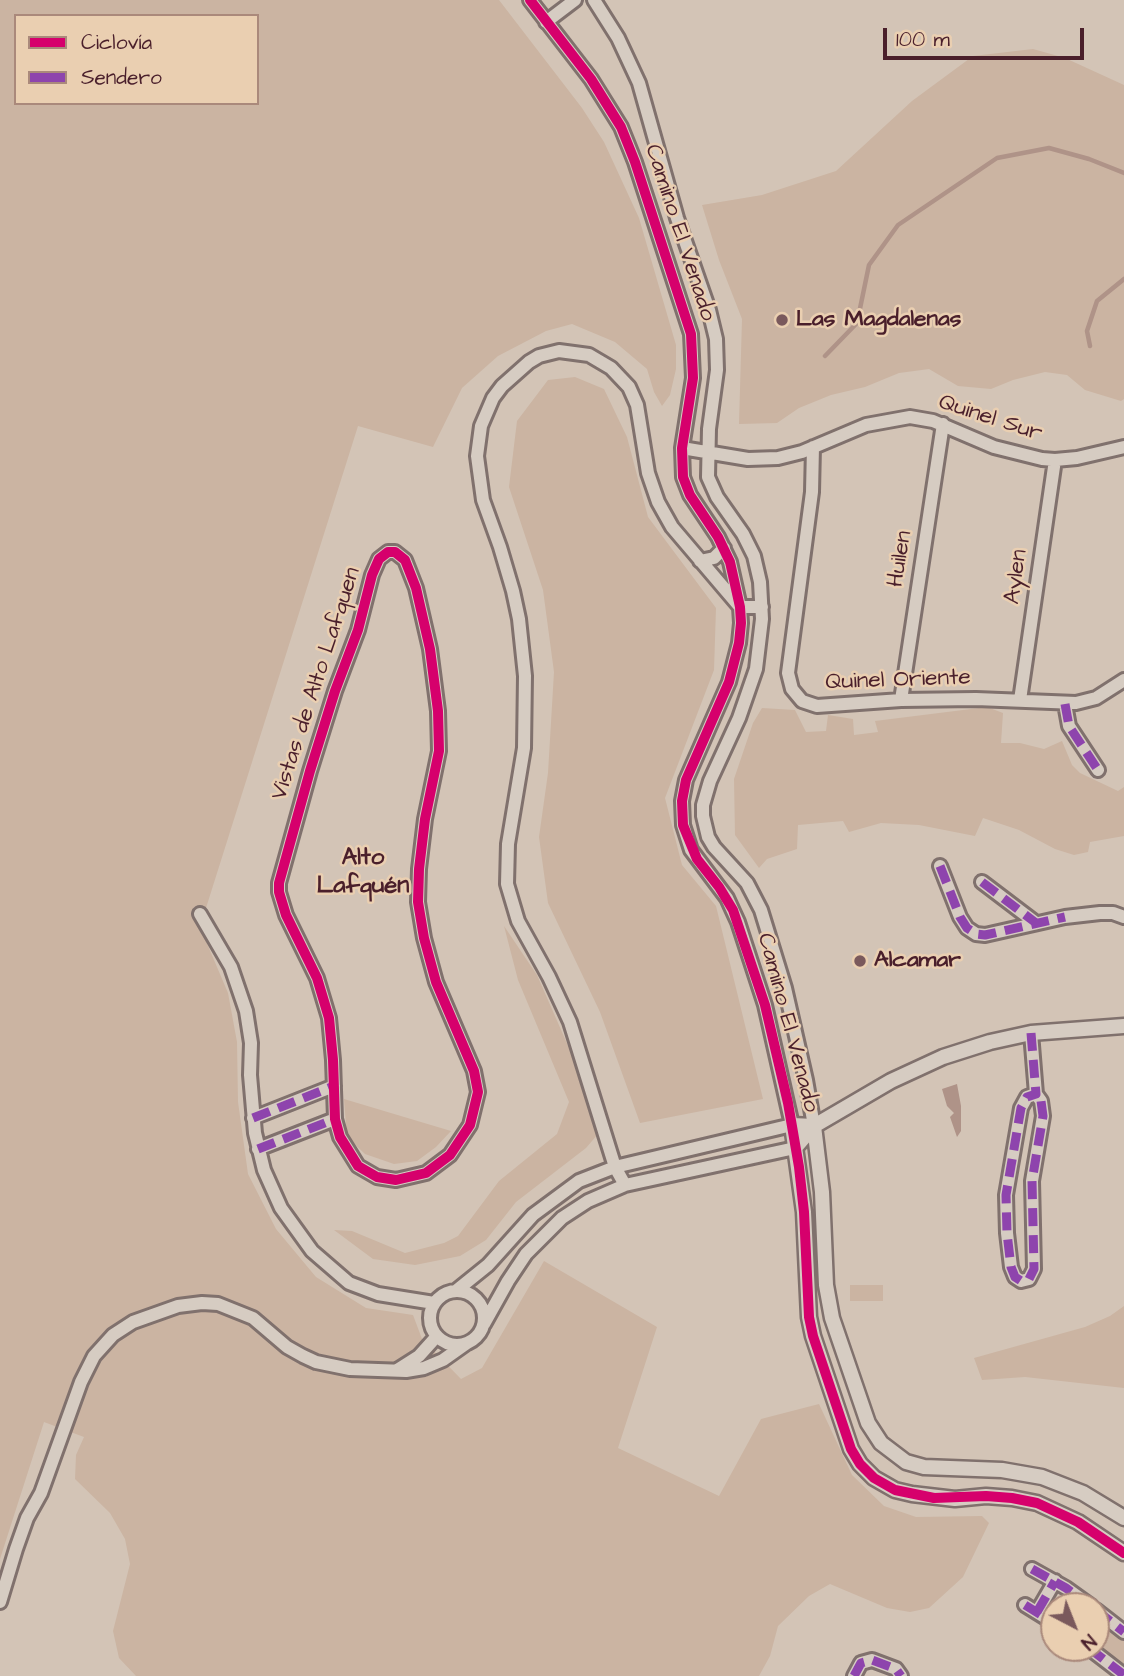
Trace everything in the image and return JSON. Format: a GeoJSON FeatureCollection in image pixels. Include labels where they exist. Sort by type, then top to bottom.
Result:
{"type":"FeatureCollection","features":[{"type":"Feature","properties":{"kind":"street","name":"Camino El Venado"},"geometry":{"type":"LineString","coordinates":[[530,0],[591,79],[621,127],[687,321],[693,348],[693,378],[682,448],[683,477],[690,495],[724,548],[734,575],[740,607],[740,633],[735,664],[722,700],[686,780],[682,812],[691,850],[727,898],[738,922],[765,1005],[792,1125],[804,1212],[809,1317],[851,1449],[860,1464],[874,1478],[895,1490],[944,1498],[986,1496],[1037,1503],[1078,1522],[1124,1553]]}},
{"type":"Feature","properties":{"kind":"street"},"geometry":{"type":"LineString","coordinates":[[546,22],[575,0]]}},
{"type":"Feature","properties":{"kind":"street","name":"Camino El Venado"},"geometry":{"type":"LineString","coordinates":[[594,0],[618,38],[639,83],[674,209],[713,324],[717,370],[707,452],[708,477],[754,556],[760,582],[762,636],[756,669],[739,718],[710,781],[703,805],[703,816],[708,837],[714,847],[747,883],[761,910],[785,988],[802,1056],[814,1126],[822,1192],[826,1285],[832,1318],[868,1423],[881,1443],[906,1462],[925,1467],[1002,1470],[1042,1477],[1083,1493],[1124,1518]]}},
{"type":"Feature","properties":{"kind":"street"},"geometry":{"type":"LineString","coordinates":[[625,1185],[615,1167],[570,1022],[518,921],[507,884],[508,844],[524,748],[525,676],[515,600],[504,558],[483,499],[477,456],[481,426],[502,386],[528,362],[559,351],[589,355],[611,368],[629,387],[637,405],[644,457],[658,502],[672,527],[740,607],[762,607]]}},
{"type":"Feature","properties":{"kind":"street","name":"Quinel Sur"},"geometry":{"type":"LineString","coordinates":[[682,448],[763,459],[790,455],[847,431],[886,420],[910,417],[943,424],[1011,453],[1055,460],[1124,447]]}},
{"type":"Feature","properties":{"kind":"street","name":"Huilen"},"geometry":{"type":"LineString","coordinates":[[901,700],[943,424]]}},
{"type":"Feature","properties":{"kind":"street","name":"Quinel Oriente"},"geometry":{"type":"LineString","coordinates":[[813,447],[812,492],[788,673],[796,695],[810,705],[817,706],[901,700],[1020,700],[1065,704],[1096,698],[1124,680]]}},
{"type":"Feature","properties":{"kind":"street","name":"Aylen"},"geometry":{"type":"LineString","coordinates":[[1020,700],[1055,460]]}},
{"type":"Feature","properties":{"kind":"street"},"geometry":{"type":"LineString","coordinates":[[700,561],[714,558],[724,548]]}},
{"type":"Feature","properties":{"kind":"street","name":"Vistas de Alto Lafquen"},"geometry":{"type":"LineString","coordinates":[[395,552],[401,555],[409,568],[421,606],[438,710],[439,751],[421,842],[418,902],[430,962],[445,1006],[474,1072],[477,1101],[466,1133],[450,1155],[426,1173],[405,1179],[377,1177],[358,1166],[344,1146],[335,1119],[329,1018],[317,978],[286,915],[279,883],[319,744],[358,630],[372,575],[383,555],[395,552]]}},
{"type":"Feature","properties":{"kind":"street"},"geometry":{"type":"LineString","coordinates":[[1065,704],[1069,726],[1098,770]]}},
{"type":"Feature","properties":{"kind":"street"},"geometry":{"type":"LineString","coordinates":[[940,866],[960,917],[971,932],[985,935],[1065,917],[1106,912],[1124,917]]}},
{"type":"Feature","properties":{"kind":"street"},"geometry":{"type":"LineString","coordinates":[[982,882],[1036,923]]}},
{"type":"Feature","properties":{"kind":"street"},"geometry":{"type":"LineString","coordinates":[[200,914],[231,967],[246,1010],[251,1043],[253,1118],[258,1149],[281,1208],[300,1237],[323,1263],[349,1283],[368,1291],[434,1303]]}},
{"type":"Feature","properties":{"kind":"street"},"geometry":{"type":"LineString","coordinates":[[0,1602],[24,1528],[41,1493],[81,1382],[94,1356],[113,1335],[133,1322],[178,1307],[202,1303],[218,1304],[253,1318],[287,1348],[316,1362],[350,1369],[415,1370],[434,1364],[476,1337],[517,1268],[550,1229],[588,1201],[625,1185],[795,1148],[814,1126],[917,1068],[970,1047],[1031,1032],[1124,1026]]}},
{"type":"Feature","properties":{"kind":"street"},"geometry":{"type":"LineString","coordinates":[[1031,1032],[1036,1094],[1041,1101],[1043,1116],[1032,1181],[1034,1269],[1029,1279],[1021,1281],[1015,1277],[1011,1267],[1006,1195],[1021,1108],[1027,1097],[1036,1094]]}},
{"type":"Feature","properties":{"kind":"street"},"geometry":{"type":"LineString","coordinates":[[253,1118],[334,1086]]}},
{"type":"Feature","properties":{"kind":"street"},"geometry":{"type":"LineString","coordinates":[[258,1149],[335,1119]]}},
{"type":"Feature","properties":{"kind":"street"},"geometry":{"type":"LineString","coordinates":[[467,1343],[452,1344],[437,1336],[430,1320],[434,1303],[442,1295],[457,1290],[488,1265],[525,1222],[558,1194],[579,1181],[615,1167],[792,1125],[814,1126]]}},
{"type":"Feature","properties":{"kind":"street"},"geometry":{"type":"LineString","coordinates":[[457,1290],[469,1293],[479,1300],[484,1312],[484,1324]]}},
{"type":"Feature","properties":{"kind":"street"},"geometry":{"type":"LineString","coordinates":[[397,1371],[419,1356],[437,1336]]}},
{"type":"Feature","properties":{"kind":"street"},"geometry":{"type":"LineString","coordinates":[[1032,1569],[1071,1592]]}},
{"type":"Feature","properties":{"kind":"street"},"geometry":{"type":"LineString","coordinates":[[1037,1612],[1055,1581]]}},
{"type":"Feature","properties":{"kind":"street"},"geometry":{"type":"LineString","coordinates":[[1025,1605],[1040,1614]]}},
{"type":"Feature","properties":{"kind":"street"},"geometry":{"type":"LineString","coordinates":[[1110,1621],[1124,1632]]}},
{"type":"Feature","properties":{"kind":"street"},"geometry":{"type":"LineString","coordinates":[[854,1676],[861,1663],[872,1660],[892,1667],[901,1676]]}},
{"type":"Feature","properties":{"kind":"street"},"geometry":{"type":"LineString","coordinates":[[1107,1662],[1124,1675]]}},
{"type":"Feature","properties":{"kind":"shaded area"},"geometry":{"type":"Polygon","coordinates":[[[0,0],[499,0],[582,108],[604,142],[639,218],[676,345],[676,369],[670,395],[662,406],[654,392],[647,369],[615,342],[572,324],[546,331],[498,356],[462,388],[433,447],[358,426],[200,927],[228,993],[237,1042],[238,1102],[248,1174],[276,1229],[316,1277],[366,1308],[413,1315],[422,1339],[461,1379],[482,1368],[544,1261],[657,1327],[618,1448],[719,1496],[761,1419],[819,1404],[852,1475],[884,1506],[916,1517],[982,1516],[989,1523],[963,1577],[929,1608],[910,1612],[887,1608],[830,1584],[809,1596],[778,1626],[770,1656],[759,1676],[136,1676],[119,1658],[113,1631],[130,1564],[125,1539],[110,1513],[75,1479],[76,1455],[84,1437],[44,1422],[0,1559],[0,0]]]}},
{"type":"Feature","properties":{"kind":"shaded area"},"geometry":{"type":"Polygon","coordinates":[[[1033,49],[1065,58],[1124,85],[1124,399],[1121,401],[1085,390],[1067,375],[1045,372],[991,389],[958,386],[929,369],[899,373],[865,387],[831,395],[799,408],[777,423],[739,424],[742,319],[719,260],[702,205],[762,195],[836,171],[912,101],[973,56],[1033,49]]]}},
{"type":"Feature","properties":{"kind":"shaded area"},"geometry":{"type":"Polygon","coordinates":[[[575,377],[604,389],[627,437],[648,517],[716,608],[714,670],[665,798],[682,865],[716,906],[763,1099],[640,1123],[600,1012],[548,903],[539,837],[548,773],[554,672],[543,590],[509,487],[517,421],[548,380],[575,377]]]}},
{"type":"Feature","properties":{"kind":"shaded area"},"geometry":{"type":"Polygon","coordinates":[[[987,707],[1003,713],[1001,743],[1020,743],[1044,749],[1062,741],[1072,765],[1080,773],[1118,791],[1124,787],[1124,836],[1090,842],[1088,852],[1074,855],[1055,849],[1019,830],[983,818],[975,836],[919,825],[881,823],[849,832],[843,821],[798,825],[797,849],[767,859],[759,868],[735,835],[734,779],[753,723],[762,708],[795,710],[806,732],[826,731],[828,715],[853,719],[854,735],[878,732],[875,721],[987,707]]]}},
{"type":"Feature","properties":{"kind":"shaded area"},"geometry":{"type":"Polygon","coordinates":[[[504,926],[537,975],[583,1080],[598,1134],[586,1148],[516,1202],[486,1240],[460,1256],[415,1265],[373,1259],[334,1230],[352,1231],[405,1253],[444,1243],[458,1236],[499,1181],[557,1134],[569,1102],[518,980],[504,926]]]}},
{"type":"Feature","properties":{"kind":"shaded area"},"geometry":{"type":"Polygon","coordinates":[[[957,1084],[961,1106],[961,1131],[957,1137],[950,1117],[954,1113],[947,1106],[942,1089],[957,1084]]]}},
{"type":"Feature","properties":{"kind":"shaded area"},"geometry":{"type":"Polygon","coordinates":[[[344,1099],[451,1131],[417,1161],[394,1164],[365,1154],[347,1137],[344,1099]]]}},
{"type":"Feature","properties":{"kind":"shaded area"},"geometry":{"type":"Polygon","coordinates":[[[850,1285],[883,1285],[883,1301],[850,1301],[850,1285]]]}},
{"type":"Feature","properties":{"kind":"shaded area"},"geometry":{"type":"Polygon","coordinates":[[[1124,1306],[1124,1388],[1025,1377],[982,1380],[974,1358],[1085,1327],[1110,1316],[1124,1306]]]}},
{"type":"Feature","properties":{"kind":"shaded area"},"geometry":{"type":"Polygon","coordinates":[[[1110,1630],[1124,1641],[1124,1668],[1110,1656],[1110,1630]]]}},
{"type":"Feature","properties":{"kind":"waterway"},"geometry":{"type":"LineString","coordinates":[[825,356],[857,323],[869,265],[898,225],[997,158],[1049,148],[1089,159],[1124,173]]}},
{"type":"Feature","properties":{"kind":"waterway"},"geometry":{"type":"LineString","coordinates":[[1090,346],[1087,331],[1097,301],[1124,279]]}},
{"type":"Feature","properties":{"kind":"marked path"},"geometry":{"type":"LineString","coordinates":[[1065,704],[1069,726],[1098,770]]}},
{"type":"Feature","properties":{"kind":"marked path"},"geometry":{"type":"LineString","coordinates":[[940,866],[960,917],[967,928],[976,934],[985,935],[1065,917]]}},
{"type":"Feature","properties":{"kind":"marked path"},"geometry":{"type":"LineString","coordinates":[[982,882],[1036,923]]}},
{"type":"Feature","properties":{"kind":"marked path"},"geometry":{"type":"LineString","coordinates":[[1031,1033],[1036,1094],[1027,1097],[1021,1108],[1006,1195],[1011,1267],[1015,1277],[1021,1281],[1029,1279],[1034,1269],[1032,1181],[1043,1116],[1041,1101],[1036,1094]]}},
{"type":"Feature","properties":{"kind":"marked path"},"geometry":{"type":"LineString","coordinates":[[253,1118],[334,1086]]}},
{"type":"Feature","properties":{"kind":"marked path"},"geometry":{"type":"LineString","coordinates":[[258,1149],[335,1119]]}},
{"type":"Feature","properties":{"kind":"marked path"},"geometry":{"type":"LineString","coordinates":[[1032,1569],[1072,1592]]}},
{"type":"Feature","properties":{"kind":"marked path"},"geometry":{"type":"LineString","coordinates":[[1037,1612],[1055,1581]]}},
{"type":"Feature","properties":{"kind":"marked path"},"geometry":{"type":"LineString","coordinates":[[1025,1605],[1040,1614]]}},
{"type":"Feature","properties":{"kind":"marked path"},"geometry":{"type":"LineString","coordinates":[[1110,1621],[1124,1632]]}},
{"type":"Feature","properties":{"kind":"marked path"},"geometry":{"type":"LineString","coordinates":[[854,1676],[861,1663],[872,1660],[896,1669],[901,1676]]}},
{"type":"Feature","properties":{"kind":"marked path"},"geometry":{"type":"LineString","coordinates":[[1107,1662],[1124,1675]]}},
{"type":"Feature","properties":{"kind":"cycle path"},"geometry":{"type":"LineString","coordinates":[[530,0],[591,79],[621,127],[691,334],[693,378],[682,448],[683,477],[690,495],[718,537],[730,562],[741,623],[729,682],[686,780],[682,801],[683,825],[697,859],[733,910],[765,1005],[788,1103],[799,1167],[809,1317],[851,1449],[860,1464],[874,1478],[895,1490],[934,1498],[986,1496],[1037,1503],[1078,1522],[1124,1553]]}},
{"type":"Feature","properties":{"kind":"cycle path"},"geometry":{"type":"LineString","coordinates":[[388,552],[395,552],[405,560],[416,588],[430,649],[438,711],[439,751],[425,819],[418,902],[436,982],[474,1071],[478,1092],[470,1125],[450,1155],[426,1173],[396,1180],[377,1177],[358,1166],[340,1137],[335,1119],[329,1018],[317,978],[286,915],[279,892],[279,883],[310,771],[335,691],[358,630],[372,575],[379,559],[388,552]]}},
{"type":"Feature","properties":{"kind":"place","name":"Las Magdalenas"},"geometry":{"type":"Point","coordinates":[782,320]}},
{"type":"Feature","properties":{"kind":"place","name":"Alcamar"},"geometry":{"type":"Point","coordinates":[860,961]}},
{"type":"Feature","properties":{"kind":"district","name":"Alto Lafquén"},"geometry":{"type":"Point","coordinates":[363,873]}}]}
